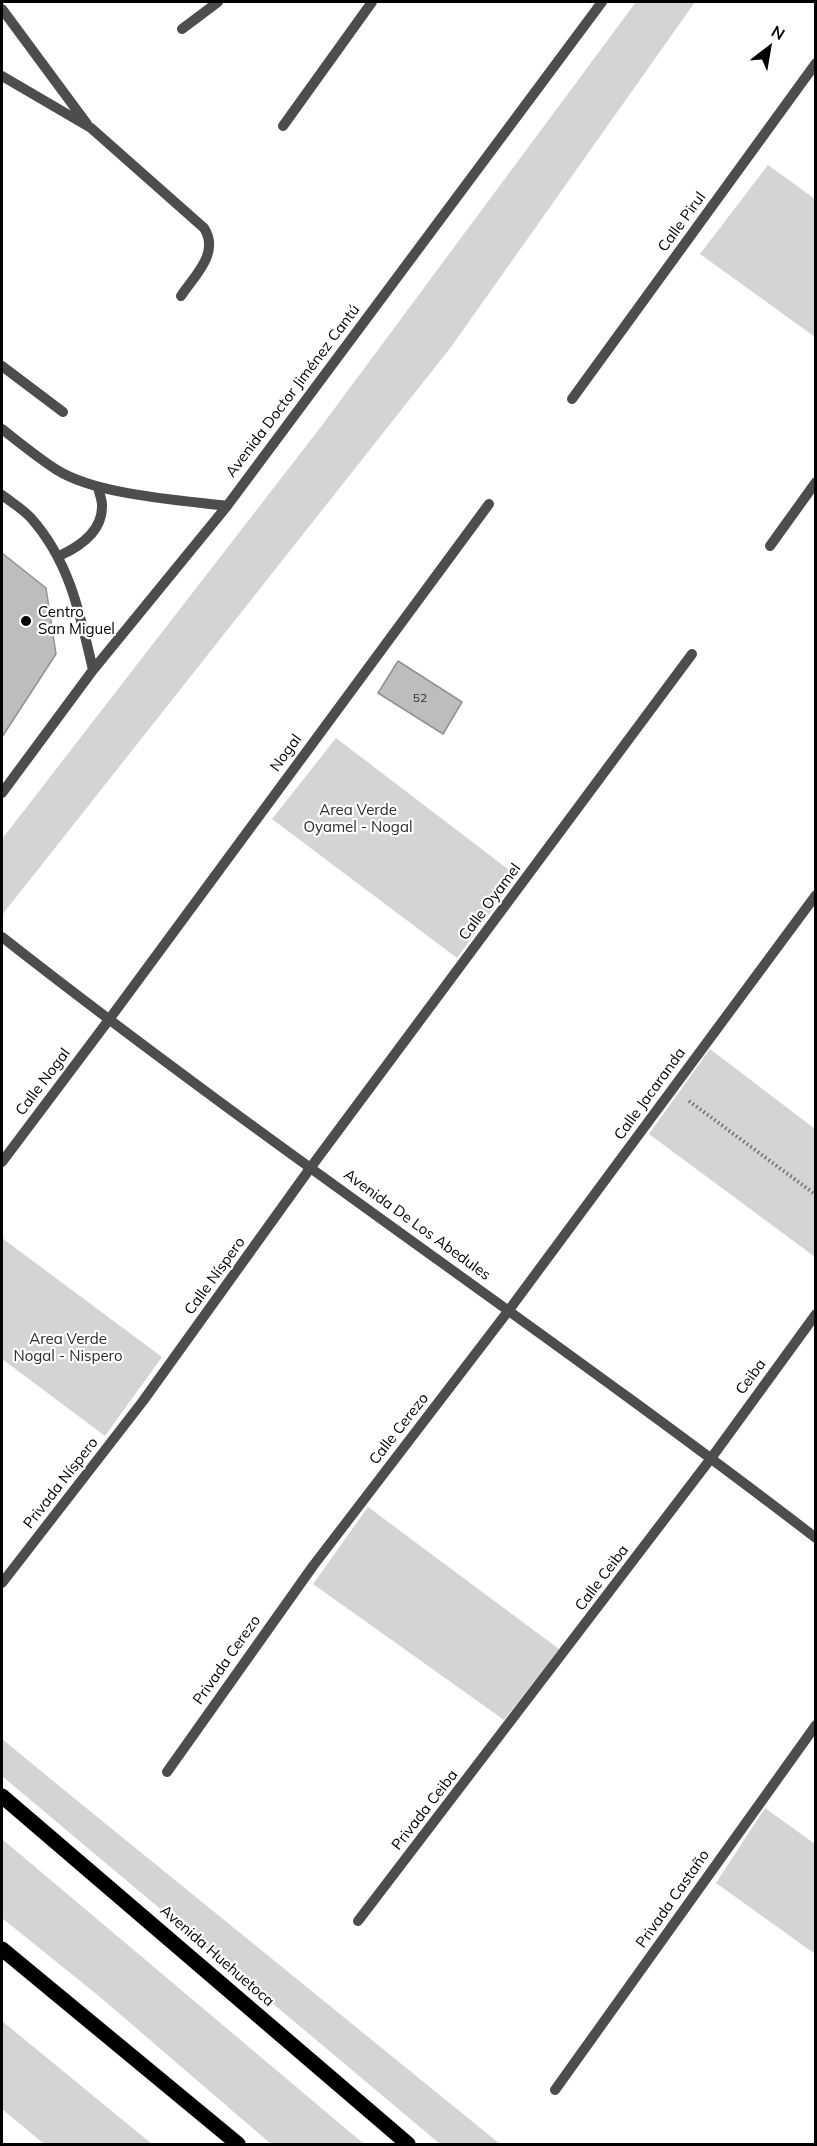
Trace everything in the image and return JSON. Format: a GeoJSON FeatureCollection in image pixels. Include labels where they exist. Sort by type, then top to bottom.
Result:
{"type":"FeatureCollection","features":[{"type":"Feature","properties":{"kind":"main road","name":"Avenida Huehuetoca"},"geometry":{"type":"LineString","coordinates":[[2,1796],[408,2145]]}},
{"type":"Feature","properties":{"kind":"main road"},"geometry":{"type":"LineString","coordinates":[[2,1949],[238,2145]]}},
{"type":"Feature","properties":{"kind":"street"},"geometry":{"type":"LineString","coordinates":[[182,29],[218,2]]}},
{"type":"Feature","properties":{"kind":"street"},"geometry":{"type":"LineString","coordinates":[[283,126],[372,2]]}},
{"type":"Feature","properties":{"kind":"street","name":"Avenida Doctor Jiménez Cantú"},"geometry":{"type":"LineString","coordinates":[[2,793],[93,670],[227,506],[602,2]]}},
{"type":"Feature","properties":{"kind":"street"},"geometry":{"type":"LineString","coordinates":[[2,9],[91,128]]}},
{"type":"Feature","properties":{"kind":"street","name":"Calle Pirul"},"geometry":{"type":"LineString","coordinates":[[572,399],[816,63]]}},
{"type":"Feature","properties":{"kind":"street"},"geometry":{"type":"LineString","coordinates":[[2,76],[91,128],[204,228],[209,237],[210,247],[207,258],[182,296]]}},
{"type":"Feature","properties":{"kind":"street"},"geometry":{"type":"LineString","coordinates":[[2,366],[63,412]]}},
{"type":"Feature","properties":{"kind":"street"},"geometry":{"type":"LineString","coordinates":[[2,429],[58,471],[98,487],[227,506]]}},
{"type":"Feature","properties":{"kind":"street"},"geometry":{"type":"LineString","coordinates":[[770,546],[816,482]]}},
{"type":"Feature","properties":{"kind":"street"},"geometry":{"type":"LineString","coordinates":[[59,556],[76,549],[94,531],[102,507],[98,487]]}},
{"type":"Feature","properties":{"kind":"street"},"geometry":{"type":"LineString","coordinates":[[2,495],[30,517],[59,556],[77,600],[93,670]]}},
{"type":"Feature","properties":{"kind":"street","name":"Nogal"},"geometry":{"type":"LineString","coordinates":[[108,1021],[489,504]]}},
{"type":"Feature","properties":{"kind":"street","name":"Calle Oyamel"},"geometry":{"type":"LineString","coordinates":[[311,1167],[692,654]]}},
{"type":"Feature","properties":{"kind":"street","name":"Calle Jacaranda"},"geometry":{"type":"LineString","coordinates":[[509,1310],[816,895]]}},
{"type":"Feature","properties":{"kind":"street","name":"Avenida De Los Abedules"},"geometry":{"type":"LineString","coordinates":[[2,937],[108,1021],[712,1457],[816,1538]]}},
{"type":"Feature","properties":{"kind":"street","name":"Calle Nogal"},"geometry":{"type":"LineString","coordinates":[[2,1162],[108,1021]]}},
{"type":"Feature","properties":{"kind":"street","name":"Calle Níspero"},"geometry":{"type":"LineString","coordinates":[[143,1401],[311,1167]]}},
{"type":"Feature","properties":{"kind":"street","name":"Calle Cerezo"},"geometry":{"type":"LineString","coordinates":[[313,1566],[509,1310]]}},
{"type":"Feature","properties":{"kind":"street","name":"Ceiba"},"geometry":{"type":"LineString","coordinates":[[712,1457],[816,1314]]}},
{"type":"Feature","properties":{"kind":"street","name":"Privada Níspero"},"geometry":{"type":"LineString","coordinates":[[2,1583],[143,1401]]}},
{"type":"Feature","properties":{"kind":"street","name":"Calle Ceiba"},"geometry":{"type":"LineString","coordinates":[[515,1716],[712,1457]]}},
{"type":"Feature","properties":{"kind":"street","name":"Privada Cerezo"},"geometry":{"type":"LineString","coordinates":[[166,1772],[313,1566]]}},
{"type":"Feature","properties":{"kind":"street","name":"Privada Ceiba"},"geometry":{"type":"LineString","coordinates":[[358,1921],[515,1716]]}},
{"type":"Feature","properties":{"kind":"street","name":"Privada Castaño"},"geometry":{"type":"LineString","coordinates":[[555,2090],[816,1725]]}},
{"type":"Feature","properties":{"kind":"path"},"geometry":{"type":"LineString","coordinates":[[673,1089],[816,1195]]}},
{"type":"Feature","properties":{"kind":"green space"},"geometry":{"type":"Polygon","coordinates":[[[636,2],[695,2],[451,347],[2,915],[2,839],[320,428],[636,2]]]}},
{"type":"Feature","properties":{"kind":"green space"},"geometry":{"type":"Polygon","coordinates":[[[768,165],[815,199],[815,337],[700,254],[768,165]]]}},
{"type":"Feature","properties":{"kind":"green space","name":"Area Verde Oyamel - Nogal"},"geometry":{"type":"Polygon","coordinates":[[[336,738],[517,876],[457,958],[272,819],[336,738]]]}},
{"type":"Feature","properties":{"kind":"green space"},"geometry":{"type":"Polygon","coordinates":[[[710,1049],[815,1129],[815,1257],[649,1134],[710,1049]]]}},
{"type":"Feature","properties":{"kind":"green space","name":"Area Verde Nogal - Nispero"},"geometry":{"type":"Polygon","coordinates":[[[2,1238],[162,1357],[105,1436],[2,1359],[2,1238]]]}},
{"type":"Feature","properties":{"kind":"green space"},"geometry":{"type":"Polygon","coordinates":[[[368,1507],[559,1649],[504,1720],[313,1584],[368,1507]]]}},
{"type":"Feature","properties":{"kind":"green space"},"geometry":{"type":"Polygon","coordinates":[[[2,1739],[500,2144],[440,2144],[2,1776],[2,1739]]]}},
{"type":"Feature","properties":{"kind":"green space"},"geometry":{"type":"Polygon","coordinates":[[[765,1808],[815,1844],[815,1954],[716,1883],[765,1808]]]}},
{"type":"Feature","properties":{"kind":"green space"},"geometry":{"type":"Polygon","coordinates":[[[2,1839],[364,2144],[271,2144],[100,1997],[2,1918],[2,1839]]]}},
{"type":"Feature","properties":{"kind":"green space"},"geometry":{"type":"Polygon","coordinates":[[[2,2021],[152,2144],[44,2144],[2,2109],[2,2021]]]}},
{"type":"Feature","properties":{"kind":"building","name":"Centro San Miguel"},"geometry":{"type":"Polygon","coordinates":[[[2,553],[46,588],[56,654],[2,737],[2,553]]]}},
{"type":"Feature","properties":{"kind":"building"},"geometry":{"type":"Polygon","coordinates":[[[398,661],[462,702],[443,734],[378,693],[398,661]]]}},
{"type":"Feature","properties":{"kind":"place","name":"Centro San Miguel"},"geometry":{"type":"Point","coordinates":[26,621]}}]}
